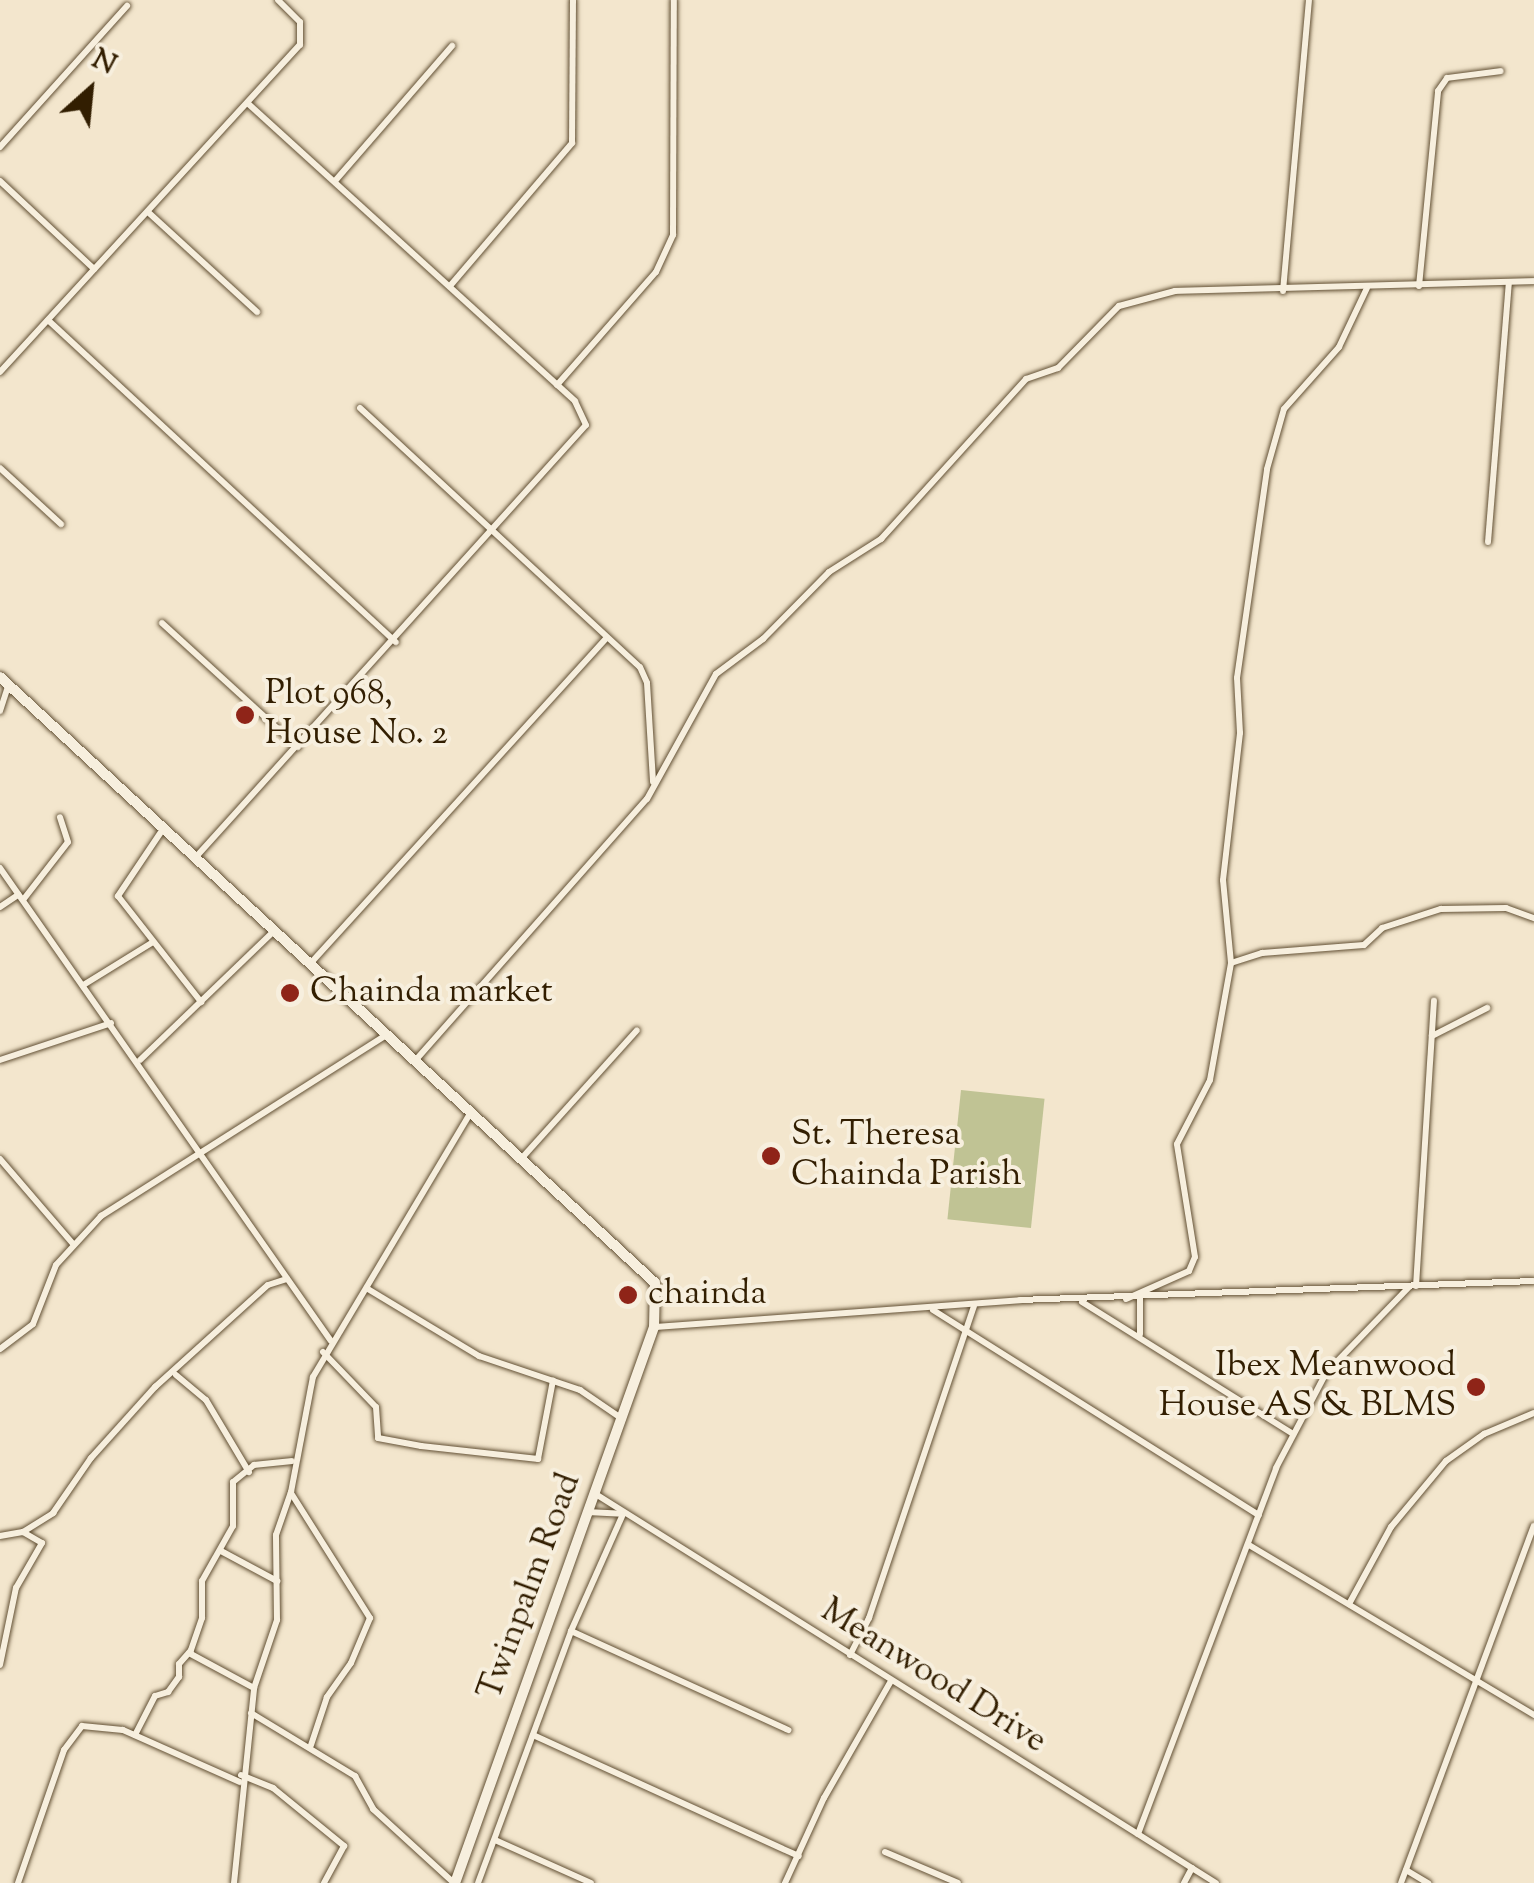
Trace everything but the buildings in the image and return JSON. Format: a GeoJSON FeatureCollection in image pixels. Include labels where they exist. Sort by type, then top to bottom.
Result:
{"type":"FeatureCollection","features":[{"type":"Feature","properties":{"kind":"main road"},"geometry":{"type":"LineString","coordinates":[[4,682],[522,1159]]}},
{"type":"Feature","properties":{"kind":"main road","name":"Twinpalm Road"},"geometry":{"type":"LineString","coordinates":[[454,1883],[659,1309],[648,1274],[522,1159]]}},
{"type":"Feature","properties":{"kind":"street"},"geometry":{"type":"LineString","coordinates":[[0,372],[249,104],[303,38],[300,22],[278,0]]}},
{"type":"Feature","properties":{"kind":"street"},"geometry":{"type":"LineString","coordinates":[[450,286],[572,143],[573,0]]}},
{"type":"Feature","properties":{"kind":"street"},"geometry":{"type":"LineString","coordinates":[[557,386],[656,272],[673,235],[674,0]]}},
{"type":"Feature","properties":{"kind":"street"},"geometry":{"type":"LineString","coordinates":[[1283,291],[1309,0]]}},
{"type":"Feature","properties":{"kind":"street"},"geometry":{"type":"LineString","coordinates":[[0,146],[127,6]]}},
{"type":"Feature","properties":{"kind":"street"},"geometry":{"type":"LineString","coordinates":[[335,181],[452,46]]}},
{"type":"Feature","properties":{"kind":"street"},"geometry":{"type":"LineString","coordinates":[[1420,286],[1438,91],[1447,78],[1501,71]]}},
{"type":"Feature","properties":{"kind":"street"},"geometry":{"type":"LineString","coordinates":[[195,858],[582,435],[586,417],[450,286],[249,104]]}},
{"type":"Feature","properties":{"kind":"street"},"geometry":{"type":"LineString","coordinates":[[0,182],[94,269]]}},
{"type":"Feature","properties":{"kind":"street"},"geometry":{"type":"LineString","coordinates":[[148,212],[258,312]]}},
{"type":"Feature","properties":{"kind":"street"},"geometry":{"type":"LineString","coordinates":[[1488,542],[1509,282]]}},
{"type":"Feature","properties":{"kind":"street"},"geometry":{"type":"LineString","coordinates":[[414,1062],[647,798],[716,674],[763,640],[829,572],[890,530],[1026,379],[1058,368],[1094,325],[1146,295],[1534,282]]}},
{"type":"Feature","properties":{"kind":"street"},"geometry":{"type":"LineString","coordinates":[[1126,1299],[1182,1276],[1196,1257],[1177,1144],[1210,1080],[1231,963],[1223,880],[1240,733],[1237,678],[1267,469],[1284,409],[1339,348],[1367,288]]}},
{"type":"Feature","properties":{"kind":"street"},"geometry":{"type":"LineString","coordinates":[[48,320],[396,642]]}},
{"type":"Feature","properties":{"kind":"street"},"geometry":{"type":"LineString","coordinates":[[360,408],[607,638],[647,683],[654,777],[647,798]]}},
{"type":"Feature","properties":{"kind":"street"},"geometry":{"type":"LineString","coordinates":[[0,468],[61,524]]}},
{"type":"Feature","properties":{"kind":"street"},"geometry":{"type":"LineString","coordinates":[[162,622],[298,747]]}},
{"type":"Feature","properties":{"kind":"street"},"geometry":{"type":"LineString","coordinates":[[309,965],[607,638]]}},
{"type":"Feature","properties":{"kind":"street"},"geometry":{"type":"LineString","coordinates":[[0,711],[4,682]]}},
{"type":"Feature","properties":{"kind":"street"},"geometry":{"type":"LineString","coordinates":[[0,907],[20,897],[68,842],[60,818]]}},
{"type":"Feature","properties":{"kind":"street"},"geometry":{"type":"LineString","coordinates":[[163,829],[118,892],[201,1002]]}},
{"type":"Feature","properties":{"kind":"street"},"geometry":{"type":"LineString","coordinates":[[0,868],[204,1151],[331,1341]]}},
{"type":"Feature","properties":{"kind":"street"},"geometry":{"type":"LineString","coordinates":[[1231,963],[1262,953],[1364,945],[1382,928],[1442,909],[1506,908],[1534,918]]}},
{"type":"Feature","properties":{"kind":"street"},"geometry":{"type":"LineString","coordinates":[[140,1060],[274,932]]}},
{"type":"Feature","properties":{"kind":"street"},"geometry":{"type":"LineString","coordinates":[[85,984],[153,942]]}},
{"type":"Feature","properties":{"kind":"street"},"geometry":{"type":"LineString","coordinates":[[1138,1834],[1293,1434],[1326,1373],[1413,1286],[1434,1001]]}},
{"type":"Feature","properties":{"kind":"street"},"geometry":{"type":"LineString","coordinates":[[1432,1036],[1486,1008]]}},
{"type":"Feature","properties":{"kind":"street"},"geometry":{"type":"LineString","coordinates":[[0,1060],[111,1023]]}},
{"type":"Feature","properties":{"kind":"street"},"geometry":{"type":"LineString","coordinates":[[522,1159],[637,1030]]}},
{"type":"Feature","properties":{"kind":"street"},"geometry":{"type":"LineString","coordinates":[[0,1350],[32,1324],[51,1273],[101,1216],[385,1036]]}},
{"type":"Feature","properties":{"kind":"street"},"geometry":{"type":"LineString","coordinates":[[234,1883],[244,1814],[241,1778],[254,1688],[274,1634],[276,1535],[291,1492],[293,1462],[323,1352],[368,1288],[471,1112]]}},
{"type":"Feature","properties":{"kind":"street"},"geometry":{"type":"LineString","coordinates":[[0,1159],[5,1177],[73,1244]]}},
{"type":"Feature","properties":{"kind":"street"},"geometry":{"type":"LineString","coordinates":[[0,1536],[23,1532],[53,1513],[120,1423],[128,1423],[155,1387],[176,1374],[213,1333],[268,1286],[287,1279]]}},
{"type":"Feature","properties":{"kind":"street"},"geometry":{"type":"LineString","coordinates":[[654,1327],[974,1304],[1534,1281]]}},
{"type":"Feature","properties":{"kind":"street"},"geometry":{"type":"LineString","coordinates":[[368,1288],[479,1356],[553,1380],[621,1418]]}},
{"type":"Feature","properties":{"kind":"street"},"geometry":{"type":"LineString","coordinates":[[1140,1298],[1141,1335]]}},
{"type":"Feature","properties":{"kind":"street"},"geometry":{"type":"LineString","coordinates":[[1079,1300],[1141,1335],[1293,1434]]}},
{"type":"Feature","properties":{"kind":"street"},"geometry":{"type":"LineString","coordinates":[[850,1655],[868,1618],[974,1304]]}},
{"type":"Feature","properties":{"kind":"street"},"geometry":{"type":"LineString","coordinates":[[932,1309],[1259,1515]]}},
{"type":"Feature","properties":{"kind":"street"},"geometry":{"type":"LineString","coordinates":[[323,1352],[376,1407],[378,1438],[421,1446],[538,1459],[553,1380]]}},
{"type":"Feature","properties":{"kind":"street"},"geometry":{"type":"LineString","coordinates":[[176,1374],[206,1400],[249,1472]]}},
{"type":"Feature","properties":{"kind":"street"},"geometry":{"type":"LineString","coordinates":[[1349,1604],[1390,1527],[1446,1461],[1508,1421],[1534,1413]]}},
{"type":"Feature","properties":{"kind":"street"},"geometry":{"type":"LineString","coordinates":[[135,1735],[155,1696],[173,1687],[189,1654],[202,1618],[202,1581],[233,1526],[233,1482],[254,1465],[293,1462]]}},
{"type":"Feature","properties":{"kind":"street"},"geometry":{"type":"LineString","coordinates":[[291,1492],[370,1618],[327,1697],[311,1745]]}},
{"type":"Feature","properties":{"kind":"street","name":"Meanwood Drive"},"geometry":{"type":"LineString","coordinates":[[594,1493],[1216,1883]]}},
{"type":"Feature","properties":{"kind":"street"},"geometry":{"type":"LineString","coordinates":[[478,1883],[571,1631],[623,1514],[586,1512]]}},
{"type":"Feature","properties":{"kind":"street"},"geometry":{"type":"LineString","coordinates":[[1401,1883],[1534,1526]]}},
{"type":"Feature","properties":{"kind":"street"},"geometry":{"type":"LineString","coordinates":[[0,1665],[16,1588],[42,1543],[23,1532]]}},
{"type":"Feature","properties":{"kind":"street"},"geometry":{"type":"LineString","coordinates":[[1248,1546],[1349,1604],[1474,1684],[1534,1715]]}},
{"type":"Feature","properties":{"kind":"street"},"geometry":{"type":"LineString","coordinates":[[220,1550],[277,1581]]}},
{"type":"Feature","properties":{"kind":"street"},"geometry":{"type":"LineString","coordinates":[[571,1631],[788,1730]]}},
{"type":"Feature","properties":{"kind":"street"},"geometry":{"type":"LineString","coordinates":[[189,1654],[254,1688]]}},
{"type":"Feature","properties":{"kind":"street"},"geometry":{"type":"LineString","coordinates":[[785,1883],[824,1798],[891,1681]]}},
{"type":"Feature","properties":{"kind":"street"},"geometry":{"type":"LineString","coordinates":[[252,1713],[311,1745],[355,1776],[373,1809],[454,1883]]}},
{"type":"Feature","properties":{"kind":"street"},"geometry":{"type":"LineString","coordinates":[[18,1883],[64,1750],[82,1726],[135,1735],[186,1763],[273,1788],[344,1846],[324,1883]]}},
{"type":"Feature","properties":{"kind":"street"},"geometry":{"type":"LineString","coordinates":[[534,1735],[799,1856]]}},
{"type":"Feature","properties":{"kind":"street"},"geometry":{"type":"LineString","coordinates":[[495,1840],[591,1883]]}},
{"type":"Feature","properties":{"kind":"street"},"geometry":{"type":"LineString","coordinates":[[885,1852],[958,1883]]}},
{"type":"Feature","properties":{"kind":"street"},"geometry":{"type":"LineString","coordinates":[[1184,1883],[1192,1868]]}},
{"type":"Feature","properties":{"kind":"street"},"geometry":{"type":"LineString","coordinates":[[1406,1870],[1428,1883]]}},
{"type":"Feature","properties":{"kind":"green space"},"geometry":{"type":"Polygon","coordinates":[[[961,1090],[1045,1099],[1031,1228],[947,1219],[961,1090]]]}},
{"type":"Feature","properties":{"kind":"place","name":"Plot 968, House No. 2"},"geometry":{"type":"Point","coordinates":[245,715]}},
{"type":"Feature","properties":{"kind":"place","name":"Chainda market"},"geometry":{"type":"Point","coordinates":[290,993]}},
{"type":"Feature","properties":{"kind":"place","name":"St. Theresa Chainda Parish"},"geometry":{"type":"Point","coordinates":[771,1156]}},
{"type":"Feature","properties":{"kind":"place","name":"chainda"},"geometry":{"type":"Point","coordinates":[628,1295]}},
{"type":"Feature","properties":{"kind":"place","name":"Ibex Meanwood House AS & BLMS"},"geometry":{"type":"Point","coordinates":[1476,1387]}}]}
